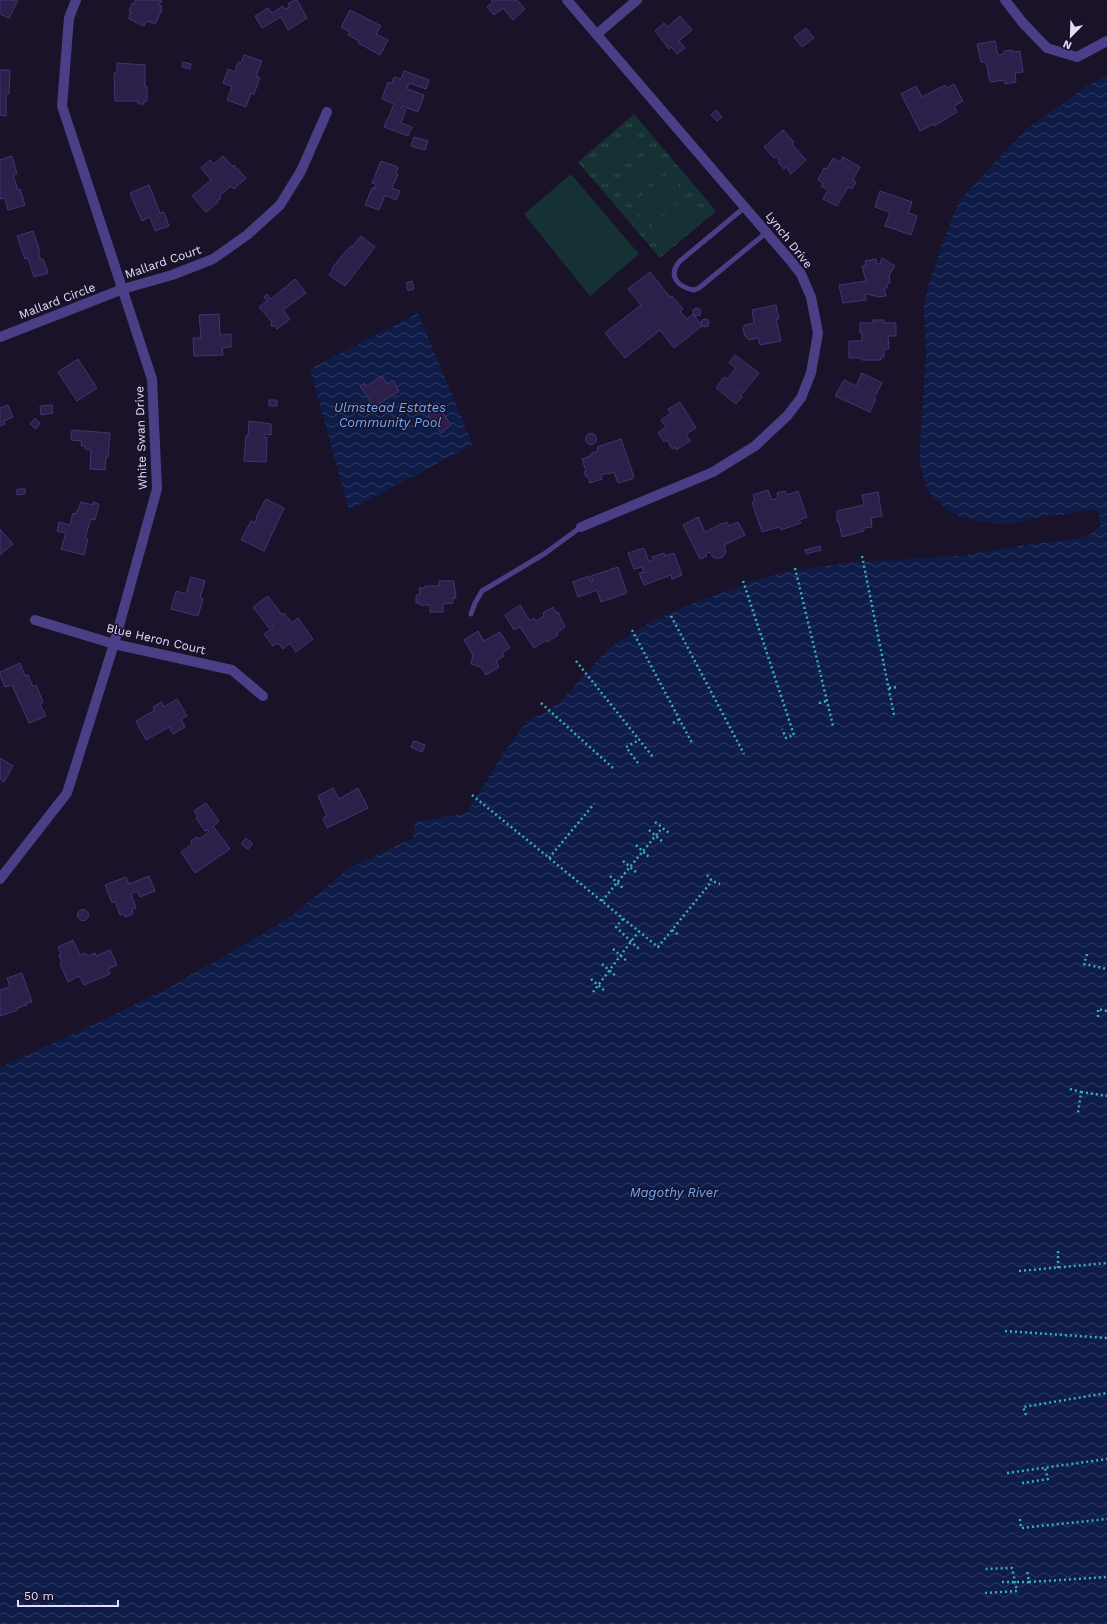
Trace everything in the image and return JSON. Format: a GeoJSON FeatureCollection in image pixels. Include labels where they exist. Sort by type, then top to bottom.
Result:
{"type":"FeatureCollection","features":[{"type":"Feature","properties":{"kind":"street","name":"White Swan Drive"},"geometry":{"type":"LineString","coordinates":[[0,879],[68,793],[114,644],[158,490],[152,379],[62,106],[69,18],[76,0]]}},
{"type":"Feature","properties":{"kind":"street","name":"Lynch Drive"},"geometry":{"type":"LineString","coordinates":[[567,0],[746,207],[801,274],[810,297],[818,333],[811,373],[801,398],[787,416],[755,446],[713,472],[581,527]]}},
{"type":"Feature","properties":{"kind":"street"},"geometry":{"type":"LineString","coordinates":[[597,34],[637,0]]}},
{"type":"Feature","properties":{"kind":"street"},"geometry":{"type":"LineString","coordinates":[[1005,0],[1023,23],[1047,48],[1077,57],[1107,41]]}},
{"type":"Feature","properties":{"kind":"street","name":"Mallard Court"},"geometry":{"type":"LineString","coordinates":[[123,289],[172,275],[213,259],[247,235],[280,205],[301,171],[327,112]]}},
{"type":"Feature","properties":{"kind":"street","name":"Mallard Circle"},"geometry":{"type":"LineString","coordinates":[[0,337],[123,289]]}},
{"type":"Feature","properties":{"kind":"street","name":"Blue Heron Court"},"geometry":{"type":"LineString","coordinates":[[35,620],[114,644],[232,670],[263,696]]}},
{"type":"Feature","properties":{"kind":"lane"},"geometry":{"type":"LineString","coordinates":[[746,207],[675,266],[674,273],[678,282],[689,289],[694,290],[699,288],[767,232]]}},
{"type":"Feature","properties":{"kind":"lane"},"geometry":{"type":"LineString","coordinates":[[471,614],[482,591],[544,554],[581,527]]}},
{"type":"Feature","properties":{"kind":"path"},"geometry":{"type":"LineString","coordinates":[[862,556],[894,715]]}},
{"type":"Feature","properties":{"kind":"path"},"geometry":{"type":"LineString","coordinates":[[795,568],[833,726]]}},
{"type":"Feature","properties":{"kind":"path"},"geometry":{"type":"LineString","coordinates":[[743,581],[794,735],[786,738],[782,729]]}},
{"type":"Feature","properties":{"kind":"path"},"geometry":{"type":"LineString","coordinates":[[671,616],[744,754]]}},
{"type":"Feature","properties":{"kind":"path"},"geometry":{"type":"LineString","coordinates":[[632,630],[692,743]]}},
{"type":"Feature","properties":{"kind":"path"},"geometry":{"type":"LineString","coordinates":[[576,661],[653,757]]}},
{"type":"Feature","properties":{"kind":"path"},"geometry":{"type":"LineString","coordinates":[[889,688],[899,686]]}},
{"type":"Feature","properties":{"kind":"path"},"geometry":{"type":"LineString","coordinates":[[818,703],[827,701]]}},
{"type":"Feature","properties":{"kind":"path"},"geometry":{"type":"LineString","coordinates":[[541,703],[613,768],[611,770]]}},
{"type":"Feature","properties":{"kind":"path"},"geometry":{"type":"LineString","coordinates":[[673,722],[680,719]]}},
{"type":"Feature","properties":{"kind":"path"},"geometry":{"type":"LineString","coordinates":[[638,763],[626,747],[639,740]]}},
{"type":"Feature","properties":{"kind":"path"},"geometry":{"type":"LineString","coordinates":[[472,795],[658,947],[712,881]]}},
{"type":"Feature","properties":{"kind":"path"},"geometry":{"type":"LineString","coordinates":[[549,858],[594,804]]}},
{"type":"Feature","properties":{"kind":"path"},"geometry":{"type":"LineString","coordinates":[[655,822],[669,833]]}},
{"type":"Feature","properties":{"kind":"path"},"geometry":{"type":"LineString","coordinates":[[602,901],[662,828]]}},
{"type":"Feature","properties":{"kind":"path"},"geometry":{"type":"LineString","coordinates":[[649,830],[663,842]]}},
{"type":"Feature","properties":{"kind":"path"},"geometry":{"type":"LineString","coordinates":[[636,845],[650,858]]}},
{"type":"Feature","properties":{"kind":"path"},"geometry":{"type":"LineString","coordinates":[[623,861],[637,873]]}},
{"type":"Feature","properties":{"kind":"path"},"geometry":{"type":"LineString","coordinates":[[707,875],[712,881],[720,884]]}},
{"type":"Feature","properties":{"kind":"path"},"geometry":{"type":"LineString","coordinates":[[610,876],[624,890]]}},
{"type":"Feature","properties":{"kind":"path"},"geometry":{"type":"LineString","coordinates":[[624,918],[616,927],[639,949]]}},
{"type":"Feature","properties":{"kind":"path"},"geometry":{"type":"LineString","coordinates":[[672,930],[679,936]]}},
{"type":"Feature","properties":{"kind":"path"},"geometry":{"type":"LineString","coordinates":[[593,992],[639,931]]}},
{"type":"Feature","properties":{"kind":"path"},"geometry":{"type":"LineString","coordinates":[[613,949],[628,962]]}},
{"type":"Feature","properties":{"kind":"path"},"geometry":{"type":"LineString","coordinates":[[1087,954],[1084,964],[1107,969]]}},
{"type":"Feature","properties":{"kind":"path"},"geometry":{"type":"LineString","coordinates":[[602,964],[617,977]]}},
{"type":"Feature","properties":{"kind":"path"},"geometry":{"type":"LineString","coordinates":[[591,979],[606,992]]}},
{"type":"Feature","properties":{"kind":"path"},"geometry":{"type":"LineString","coordinates":[[1098,1017],[1098,1010],[1107,1011]]}},
{"type":"Feature","properties":{"kind":"path"},"geometry":{"type":"LineString","coordinates":[[1070,1089],[1107,1096]]}},
{"type":"Feature","properties":{"kind":"path"},"geometry":{"type":"LineString","coordinates":[[1078,1113],[1081,1092]]}},
{"type":"Feature","properties":{"kind":"path"},"geometry":{"type":"LineString","coordinates":[[1058,1250],[1058,1268]]}},
{"type":"Feature","properties":{"kind":"path"},"geometry":{"type":"LineString","coordinates":[[1019,1271],[1107,1263]]}},
{"type":"Feature","properties":{"kind":"path"},"geometry":{"type":"LineString","coordinates":[[1005,1331],[1107,1338]]}},
{"type":"Feature","properties":{"kind":"path"},"geometry":{"type":"LineString","coordinates":[[1026,1415],[1024,1407],[1107,1393]]}},
{"type":"Feature","properties":{"kind":"path"},"geometry":{"type":"LineString","coordinates":[[1008,1473],[1107,1459]]}},
{"type":"Feature","properties":{"kind":"path"},"geometry":{"type":"LineString","coordinates":[[1022,1483],[1048,1480],[1044,1468]]}},
{"type":"Feature","properties":{"kind":"path"},"geometry":{"type":"LineString","coordinates":[[1020,1519],[1021,1528],[1107,1518]]}},
{"type":"Feature","properties":{"kind":"path"},"geometry":{"type":"LineString","coordinates":[[985,1569],[1012,1568],[1017,1591],[985,1593]]}},
{"type":"Feature","properties":{"kind":"path"},"geometry":{"type":"LineString","coordinates":[[1027,1570],[1029,1582]]}},
{"type":"Feature","properties":{"kind":"path"},"geometry":{"type":"LineString","coordinates":[[1002,1582],[1029,1582],[1107,1577]]}},
{"type":"Feature","properties":{"kind":"green space"},"geometry":{"type":"Polygon","coordinates":[[[634,114],[716,211],[660,258],[578,162],[634,114]]]}},
{"type":"Feature","properties":{"kind":"green space"},"geometry":{"type":"Polygon","coordinates":[[[630,129],[645,146],[608,176],[594,159],[630,129]]]}},
{"type":"Feature","properties":{"kind":"green space"},"geometry":{"type":"Polygon","coordinates":[[[649,151],[663,168],[627,199],[613,182],[649,151]]]}},
{"type":"Feature","properties":{"kind":"green space"},"geometry":{"type":"Polygon","coordinates":[[[668,173],[682,190],[646,221],[631,204],[668,173]]]}},
{"type":"Feature","properties":{"kind":"green space"},"geometry":{"type":"Polygon","coordinates":[[[571,174],[639,254],[590,296],[524,214],[571,174]]]}},
{"type":"Feature","properties":{"kind":"green space"},"geometry":{"type":"Polygon","coordinates":[[[687,196],[701,213],[665,243],[651,226],[687,196]]]}},
{"type":"Feature","properties":{"kind":"water","name":"Magothy River"},"geometry":{"type":"Polygon","coordinates":[[[1107,75],[1107,1624],[0,1624],[0,1067],[93,1025],[172,986],[254,939],[294,914],[349,868],[413,838],[415,822],[466,813],[505,751],[528,720],[545,712],[563,699],[609,648],[652,621],[696,602],[760,579],[788,571],[856,562],[960,556],[1086,537],[1100,527],[1100,517],[1095,510],[1082,510],[1065,515],[1046,515],[1024,521],[1004,524],[977,521],[959,516],[945,508],[933,497],[926,486],[920,465],[920,442],[926,356],[924,307],[928,287],[939,253],[959,201],[1025,130],[1087,86],[1107,75]]]}},
{"type":"Feature","properties":{"kind":"water","name":"Ulmstead Estates Community Pool"},"geometry":{"type":"Polygon","coordinates":[[[418,313],[473,445],[349,510],[310,369],[418,313]]]}},
{"type":"Feature","properties":{"kind":"building"},"geometry":{"type":"Polygon","coordinates":[[[0,0],[18,0],[9,18],[0,14],[0,0]]]}},
{"type":"Feature","properties":{"kind":"building"},"geometry":{"type":"Polygon","coordinates":[[[135,0],[162,0],[159,5],[162,6],[162,10],[155,24],[147,21],[144,26],[129,19],[130,13],[132,13],[129,11],[135,0]]]}},
{"type":"Feature","properties":{"kind":"building"},"geometry":{"type":"Polygon","coordinates":[[[294,0],[297,0],[307,18],[288,30],[281,17],[262,28],[255,16],[268,8],[272,13],[283,6],[285,9],[290,7],[288,4],[294,0]]]}},
{"type":"Feature","properties":{"kind":"building"},"geometry":{"type":"Polygon","coordinates":[[[491,0],[517,0],[525,9],[513,20],[503,8],[494,15],[487,7],[493,2],[491,0]]]}},
{"type":"Feature","properties":{"kind":"building"},"geometry":{"type":"Polygon","coordinates":[[[350,10],[381,26],[376,34],[388,40],[380,55],[358,43],[359,41],[348,35],[350,32],[341,27],[350,10]]]}},
{"type":"Feature","properties":{"kind":"building"},"geometry":{"type":"Polygon","coordinates":[[[680,16],[692,30],[679,41],[685,48],[677,54],[671,47],[669,49],[655,31],[664,23],[667,27],[680,16]]]}},
{"type":"Feature","properties":{"kind":"building"},"geometry":{"type":"Polygon","coordinates":[[[806,28],[814,38],[802,47],[794,37],[806,28]]]}},
{"type":"Feature","properties":{"kind":"building"},"geometry":{"type":"Polygon","coordinates":[[[995,41],[998,55],[1004,54],[1004,51],[1020,51],[1023,72],[1015,73],[1016,82],[1005,84],[1004,80],[990,82],[986,62],[981,62],[977,44],[995,41]]]}},
{"type":"Feature","properties":{"kind":"building"},"geometry":{"type":"Polygon","coordinates":[[[244,55],[262,61],[256,76],[260,78],[254,94],[251,93],[246,107],[227,100],[232,87],[223,83],[228,69],[235,72],[238,62],[241,63],[244,55]]]}},
{"type":"Feature","properties":{"kind":"building"},"geometry":{"type":"Polygon","coordinates":[[[183,62],[191,64],[190,69],[182,67],[183,62]]]}},
{"type":"Feature","properties":{"kind":"building"},"geometry":{"type":"Polygon","coordinates":[[[117,63],[145,65],[145,87],[147,87],[147,101],[144,101],[144,104],[138,104],[138,101],[115,101],[114,73],[117,73],[117,63]]]}},
{"type":"Feature","properties":{"kind":"building"},"geometry":{"type":"Polygon","coordinates":[[[0,70],[10,70],[9,94],[6,94],[6,116],[0,115],[0,70]]]}},
{"type":"Feature","properties":{"kind":"building"},"geometry":{"type":"Polygon","coordinates":[[[404,71],[429,80],[426,89],[409,83],[407,89],[424,95],[418,112],[402,106],[401,108],[406,110],[401,123],[412,127],[408,136],[384,127],[394,104],[382,99],[388,82],[392,83],[394,77],[401,79],[404,71]]]}},
{"type":"Feature","properties":{"kind":"building"},"geometry":{"type":"Polygon","coordinates":[[[954,84],[963,101],[954,106],[957,112],[934,126],[933,124],[920,131],[901,94],[916,86],[922,97],[945,85],[947,88],[954,84]]]}},
{"type":"Feature","properties":{"kind":"building"},"geometry":{"type":"Polygon","coordinates":[[[716,110],[722,117],[717,121],[711,115],[716,110]]]}},
{"type":"Feature","properties":{"kind":"building"},"geometry":{"type":"Polygon","coordinates":[[[783,130],[794,142],[792,144],[806,160],[791,174],[786,167],[784,169],[778,162],[780,161],[776,156],[774,158],[764,147],[783,130]]]}},
{"type":"Feature","properties":{"kind":"building"},"geometry":{"type":"Polygon","coordinates":[[[414,137],[428,141],[425,150],[411,146],[414,137]]]}},
{"type":"Feature","properties":{"kind":"building"},"geometry":{"type":"Polygon","coordinates":[[[12,156],[17,174],[13,175],[18,190],[20,189],[25,205],[8,210],[5,198],[0,199],[0,160],[12,156]]]}},
{"type":"Feature","properties":{"kind":"building"},"geometry":{"type":"Polygon","coordinates":[[[223,156],[246,178],[234,189],[231,186],[219,196],[221,198],[217,201],[218,202],[206,212],[192,196],[211,180],[201,168],[210,160],[214,164],[223,156]]]}},
{"type":"Feature","properties":{"kind":"building"},"geometry":{"type":"Polygon","coordinates":[[[843,157],[860,167],[853,180],[856,182],[852,189],[848,187],[837,206],[823,199],[828,190],[821,186],[823,183],[818,180],[824,168],[827,169],[833,158],[840,162],[843,157]]]}},
{"type":"Feature","properties":{"kind":"building"},"geometry":{"type":"Polygon","coordinates":[[[381,161],[398,167],[396,174],[398,175],[392,188],[400,191],[396,200],[385,195],[379,210],[365,205],[372,188],[376,189],[374,188],[376,184],[372,183],[381,161]]]}},
{"type":"Feature","properties":{"kind":"building"},"geometry":{"type":"Polygon","coordinates":[[[149,185],[160,213],[164,212],[169,226],[155,231],[150,217],[142,221],[130,193],[149,185]]]}},
{"type":"Feature","properties":{"kind":"building"},"geometry":{"type":"Polygon","coordinates":[[[880,191],[912,202],[908,213],[917,216],[911,235],[885,226],[890,212],[875,207],[880,191]]]}},
{"type":"Feature","properties":{"kind":"building"},"geometry":{"type":"Polygon","coordinates":[[[33,231],[40,252],[38,253],[41,260],[43,259],[48,273],[34,277],[28,258],[25,259],[17,236],[33,231]]]}},
{"type":"Feature","properties":{"kind":"building"},"geometry":{"type":"Polygon","coordinates":[[[361,236],[375,247],[345,286],[329,275],[333,269],[332,268],[361,236]]]}},
{"type":"Feature","properties":{"kind":"building"},"geometry":{"type":"Polygon","coordinates":[[[882,258],[895,266],[889,275],[890,283],[887,284],[887,288],[884,288],[886,296],[876,297],[875,295],[872,296],[871,294],[865,295],[866,300],[843,303],[839,285],[866,281],[862,266],[866,266],[865,261],[876,259],[877,264],[880,264],[882,258]]]}},
{"type":"Feature","properties":{"kind":"building"},"geometry":{"type":"Polygon","coordinates":[[[650,272],[670,297],[672,296],[683,309],[680,311],[687,319],[693,314],[702,326],[674,348],[660,330],[625,358],[605,333],[641,305],[628,289],[650,272]]]}},
{"type":"Feature","properties":{"kind":"building"},"geometry":{"type":"Polygon","coordinates":[[[295,279],[306,293],[283,310],[290,319],[277,329],[275,326],[271,326],[272,322],[259,307],[267,301],[264,297],[267,294],[271,299],[295,279]]]}},
{"type":"Feature","properties":{"kind":"building"},"geometry":{"type":"Polygon","coordinates":[[[412,281],[414,289],[408,291],[406,283],[412,281]]]}},
{"type":"Feature","properties":{"kind":"building"},"geometry":{"type":"Polygon","coordinates":[[[776,305],[779,319],[776,319],[781,341],[760,345],[758,338],[749,340],[745,336],[743,329],[745,325],[754,323],[752,310],[776,305]]]}},
{"type":"Feature","properties":{"kind":"building"},"geometry":{"type":"Polygon","coordinates":[[[697,308],[700,309],[700,315],[697,316],[694,315],[693,312],[694,309],[697,308]]]}},
{"type":"Feature","properties":{"kind":"building"},"geometry":{"type":"Polygon","coordinates":[[[219,314],[220,335],[231,334],[231,347],[222,348],[223,355],[194,356],[193,338],[201,338],[199,315],[219,314]]]}},
{"type":"Feature","properties":{"kind":"building"},"geometry":{"type":"Polygon","coordinates":[[[705,319],[708,320],[708,326],[705,327],[702,326],[701,323],[702,320],[705,319]]]}},
{"type":"Feature","properties":{"kind":"building"},"geometry":{"type":"Polygon","coordinates":[[[873,320],[884,320],[884,323],[896,323],[896,336],[888,336],[889,349],[884,349],[884,357],[881,357],[881,360],[849,358],[849,341],[862,341],[860,323],[873,323],[873,320]]]}},
{"type":"Feature","properties":{"kind":"building"},"geometry":{"type":"Polygon","coordinates":[[[735,355],[759,373],[743,393],[738,389],[737,391],[742,395],[742,397],[736,404],[716,388],[724,377],[727,379],[736,368],[729,363],[735,355]]]}},
{"type":"Feature","properties":{"kind":"building"},"geometry":{"type":"Polygon","coordinates":[[[78,359],[97,388],[77,401],[58,372],[78,359]]]}},
{"type":"Feature","properties":{"kind":"building"},"geometry":{"type":"Polygon","coordinates":[[[862,373],[882,383],[874,398],[876,399],[870,412],[835,396],[844,380],[856,386],[862,373]]]}},
{"type":"Feature","properties":{"kind":"building"},"geometry":{"type":"Polygon","coordinates":[[[382,376],[387,384],[393,380],[399,391],[374,407],[360,386],[364,383],[366,386],[382,376]]]}},
{"type":"Feature","properties":{"kind":"building"},"geometry":{"type":"Polygon","coordinates":[[[269,400],[277,400],[277,406],[269,406],[269,400]]]}},
{"type":"Feature","properties":{"kind":"building"},"geometry":{"type":"Polygon","coordinates":[[[680,402],[696,428],[686,434],[690,441],[676,450],[675,447],[672,449],[667,440],[664,442],[658,433],[666,427],[661,420],[671,413],[668,409],[680,402]]]}},
{"type":"Feature","properties":{"kind":"building"},"geometry":{"type":"Polygon","coordinates":[[[8,405],[13,417],[4,421],[5,424],[0,426],[0,408],[8,405]]]}},
{"type":"Feature","properties":{"kind":"building"},"geometry":{"type":"Polygon","coordinates":[[[52,405],[53,413],[41,415],[40,406],[52,405]]]}},
{"type":"Feature","properties":{"kind":"building"},"geometry":{"type":"Polygon","coordinates":[[[439,407],[451,425],[441,433],[428,415],[439,407]]]}},
{"type":"Feature","properties":{"kind":"building"},"geometry":{"type":"Polygon","coordinates":[[[35,418],[40,423],[36,429],[30,424],[35,418]]]}},
{"type":"Feature","properties":{"kind":"building"},"geometry":{"type":"Polygon","coordinates":[[[249,421],[271,424],[271,435],[264,434],[264,437],[267,437],[266,462],[244,461],[249,421]]]}},
{"type":"Feature","properties":{"kind":"building"},"geometry":{"type":"Polygon","coordinates":[[[72,430],[110,433],[108,457],[106,457],[105,470],[90,469],[91,450],[85,449],[85,446],[81,446],[82,441],[71,440],[72,430]]]}},
{"type":"Feature","properties":{"kind":"building"},"geometry":{"type":"Polygon","coordinates":[[[591,433],[595,435],[597,439],[595,443],[591,445],[587,443],[585,439],[587,435],[591,433]]]}},
{"type":"Feature","properties":{"kind":"building"},"geometry":{"type":"Polygon","coordinates":[[[621,439],[634,477],[618,483],[614,472],[601,475],[602,479],[590,483],[588,476],[586,477],[584,472],[586,471],[582,459],[591,456],[590,454],[598,451],[597,447],[621,439]]]}},
{"type":"Feature","properties":{"kind":"building"},"geometry":{"type":"Polygon","coordinates":[[[17,489],[25,489],[25,494],[17,495],[17,489]]]}},
{"type":"Feature","properties":{"kind":"building"},"geometry":{"type":"Polygon","coordinates":[[[768,490],[772,500],[778,498],[777,493],[785,491],[787,495],[798,491],[807,517],[799,520],[801,523],[781,530],[779,527],[762,532],[752,502],[755,501],[753,495],[768,490]]]}},
{"type":"Feature","properties":{"kind":"building"},"geometry":{"type":"Polygon","coordinates":[[[878,492],[882,516],[871,518],[872,527],[864,528],[864,531],[842,537],[839,522],[837,522],[837,511],[864,505],[862,495],[878,492]]]}},
{"type":"Feature","properties":{"kind":"building"},"geometry":{"type":"Polygon","coordinates":[[[266,499],[284,508],[264,551],[241,540],[251,521],[255,523],[256,517],[266,499]]]}},
{"type":"Feature","properties":{"kind":"building"},"geometry":{"type":"Polygon","coordinates":[[[81,502],[93,505],[93,502],[99,504],[95,520],[91,519],[85,538],[88,539],[84,555],[61,549],[66,533],[57,531],[59,522],[70,525],[73,513],[76,514],[81,502]]]}},
{"type":"Feature","properties":{"kind":"building"},"geometry":{"type":"Polygon","coordinates":[[[698,517],[705,532],[723,523],[724,524],[727,522],[729,526],[738,522],[745,535],[724,545],[726,552],[722,558],[714,558],[709,552],[705,554],[707,556],[700,559],[683,525],[698,517]]]}},
{"type":"Feature","properties":{"kind":"building"},"geometry":{"type":"Polygon","coordinates":[[[0,529],[13,544],[0,555],[0,529]]]}},
{"type":"Feature","properties":{"kind":"building"},"geometry":{"type":"Polygon","coordinates":[[[820,546],[821,550],[806,554],[805,550],[820,546]]]}},
{"type":"Feature","properties":{"kind":"building"},"geometry":{"type":"Polygon","coordinates":[[[644,548],[649,562],[653,560],[652,557],[664,553],[665,556],[674,553],[682,575],[672,579],[671,575],[644,585],[639,573],[644,572],[642,567],[634,569],[628,553],[644,548]]]}},
{"type":"Feature","properties":{"kind":"building"},"geometry":{"type":"Polygon","coordinates":[[[618,567],[627,593],[601,602],[597,590],[578,597],[573,582],[589,576],[591,582],[593,581],[591,576],[618,567]]]}},
{"type":"Feature","properties":{"kind":"building"},"geometry":{"type":"Polygon","coordinates":[[[191,577],[205,581],[200,598],[203,599],[198,616],[171,609],[176,591],[186,594],[191,577]]]}},
{"type":"Feature","properties":{"kind":"building"},"geometry":{"type":"Polygon","coordinates":[[[439,581],[454,581],[456,598],[453,598],[453,603],[443,604],[443,612],[430,612],[430,605],[420,605],[420,603],[416,603],[416,595],[420,595],[419,588],[425,588],[425,586],[439,586],[439,581]]]}},
{"type":"Feature","properties":{"kind":"building"},"geometry":{"type":"Polygon","coordinates":[[[268,596],[282,615],[284,613],[292,623],[298,618],[313,639],[296,652],[290,643],[283,649],[278,643],[273,646],[264,634],[274,627],[273,625],[269,628],[253,607],[268,596]]]}},
{"type":"Feature","properties":{"kind":"building"},"geometry":{"type":"Polygon","coordinates":[[[520,605],[530,621],[534,618],[536,621],[544,616],[543,613],[553,607],[556,613],[558,612],[565,627],[557,633],[558,635],[547,642],[546,640],[534,648],[520,627],[514,630],[505,615],[520,605]]]}},
{"type":"Feature","properties":{"kind":"building"},"geometry":{"type":"Polygon","coordinates":[[[478,631],[484,641],[500,632],[510,648],[502,653],[504,656],[496,661],[499,667],[486,675],[481,667],[471,664],[473,655],[464,640],[478,631]]]}},
{"type":"Feature","properties":{"kind":"building"},"geometry":{"type":"Polygon","coordinates":[[[20,663],[25,676],[28,675],[33,687],[36,685],[43,702],[40,704],[46,716],[29,723],[12,685],[5,687],[0,675],[0,672],[20,663]]]}},
{"type":"Feature","properties":{"kind":"building"},"geometry":{"type":"Polygon","coordinates":[[[177,699],[187,716],[181,719],[185,727],[173,734],[169,727],[146,740],[136,721],[155,710],[153,707],[162,702],[164,707],[177,699]]]}},
{"type":"Feature","properties":{"kind":"building"},"geometry":{"type":"Polygon","coordinates":[[[414,741],[425,745],[422,752],[411,747],[414,741]]]}},
{"type":"Feature","properties":{"kind":"building"},"geometry":{"type":"Polygon","coordinates":[[[0,758],[13,766],[4,782],[0,779],[0,758]]]}},
{"type":"Feature","properties":{"kind":"building"},"geometry":{"type":"Polygon","coordinates":[[[333,788],[339,799],[358,788],[368,808],[327,828],[323,818],[327,816],[318,796],[333,788]]]}},
{"type":"Feature","properties":{"kind":"building"},"geometry":{"type":"Polygon","coordinates":[[[206,803],[219,821],[213,826],[230,849],[195,873],[181,852],[192,844],[191,841],[197,837],[199,839],[209,832],[208,830],[205,831],[196,818],[198,816],[194,811],[206,803]]]}},
{"type":"Feature","properties":{"kind":"building"},"geometry":{"type":"Polygon","coordinates":[[[246,838],[253,844],[248,849],[241,844],[246,838]]]}},
{"type":"Feature","properties":{"kind":"building"},"geometry":{"type":"Polygon","coordinates":[[[149,876],[155,891],[140,897],[137,891],[131,894],[136,908],[132,909],[133,914],[125,917],[124,914],[120,915],[115,901],[112,903],[105,885],[126,877],[129,884],[149,876]]]}},
{"type":"Feature","properties":{"kind":"building"},"geometry":{"type":"Polygon","coordinates":[[[81,910],[85,910],[87,911],[87,919],[81,920],[78,917],[78,913],[81,910]]]}},
{"type":"Feature","properties":{"kind":"building"},"geometry":{"type":"Polygon","coordinates":[[[73,940],[80,955],[85,953],[88,956],[95,953],[96,956],[110,950],[117,965],[108,969],[110,974],[84,985],[79,976],[68,982],[60,964],[62,963],[59,955],[61,954],[58,947],[73,940]]]}},
{"type":"Feature","properties":{"kind":"building"},"geometry":{"type":"Polygon","coordinates":[[[22,973],[32,1002],[26,1003],[27,1005],[17,1008],[18,1010],[0,1016],[0,990],[10,987],[7,978],[22,973]]]}}]}
